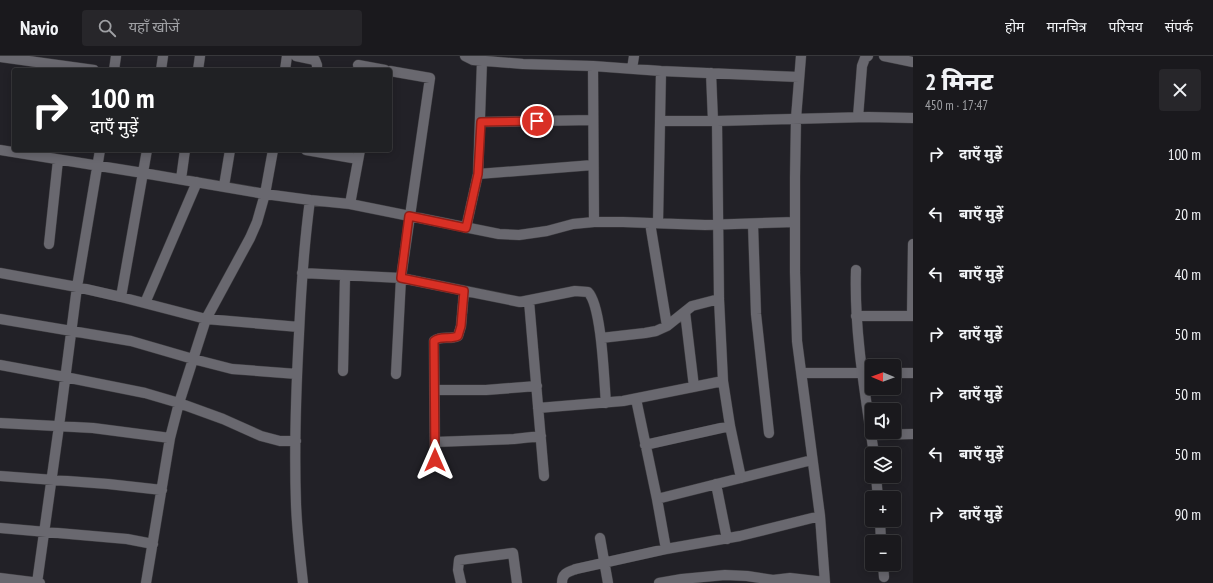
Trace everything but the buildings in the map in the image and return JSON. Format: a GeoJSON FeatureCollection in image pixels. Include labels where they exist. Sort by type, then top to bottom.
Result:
{"type":"FeatureCollection","features":[{"type":"Feature","properties":{"kind":"street"},"geometry":{"type":"LineString","coordinates":[[114,68],[116,56]]}},
{"type":"Feature","properties":{"kind":"street"},"geometry":{"type":"LineString","coordinates":[[161,68],[163,56]]}},
{"type":"Feature","properties":{"kind":"street"},"geometry":{"type":"LineString","coordinates":[[198,68],[200,56]]}},
{"type":"Feature","properties":{"kind":"street"},"geometry":{"type":"LineString","coordinates":[[285,68],[287,56]]}},
{"type":"Feature","properties":{"kind":"street"},"geometry":{"type":"LineString","coordinates":[[296,56],[315,60],[317,68]]}},
{"type":"Feature","properties":{"kind":"street"},"geometry":{"type":"LineString","coordinates":[[465,56],[473,60],[522,64],[560,61],[593,66],[661,71],[800,77]]}},
{"type":"Feature","properties":{"kind":"street"},"geometry":{"type":"LineString","coordinates":[[632,69],[634,56]]}},
{"type":"Feature","properties":{"kind":"street"},"geometry":{"type":"LineString","coordinates":[[659,583],[693,577],[725,575],[747,576],[773,580],[795,578],[825,582],[820,516],[797,333],[795,222],[796,118],[801,56]]}},
{"type":"Feature","properties":{"kind":"street"},"geometry":{"type":"LineString","coordinates":[[858,117],[862,66],[865,58],[868,56]]}},
{"type":"Feature","properties":{"kind":"street"},"geometry":{"type":"LineString","coordinates":[[884,56],[913,62]]}},
{"type":"Feature","properties":{"kind":"street"},"geometry":{"type":"LineString","coordinates":[[0,57],[19,57],[65,68]]}},
{"type":"Feature","properties":{"kind":"street"},"geometry":{"type":"LineString","coordinates":[[466,228],[478,174],[482,61]]}},
{"type":"Feature","properties":{"kind":"street"},"geometry":{"type":"LineString","coordinates":[[358,65],[369,68]]}},
{"type":"Feature","properties":{"kind":"street"},"geometry":{"type":"LineString","coordinates":[[593,66],[594,222]]}},
{"type":"Feature","properties":{"kind":"street"},"geometry":{"type":"LineString","coordinates":[[392,71],[430,78],[401,278],[396,374]]}},
{"type":"Feature","properties":{"kind":"street"},"geometry":{"type":"LineString","coordinates":[[661,71],[660,121],[654,223],[667,326]]}},
{"type":"Feature","properties":{"kind":"street"},"geometry":{"type":"LineString","coordinates":[[711,73],[715,121],[719,299],[723,381],[730,426],[741,478]]}},
{"type":"Feature","properties":{"kind":"street"},"geometry":{"type":"LineString","coordinates":[[660,121],[858,117],[913,118]]}},
{"type":"Feature","properties":{"kind":"street"},"geometry":{"type":"LineString","coordinates":[[481,122],[593,120]]}},
{"type":"Feature","properties":{"kind":"street"},"geometry":{"type":"LineString","coordinates":[[0,150],[12,151]]}},
{"type":"Feature","properties":{"kind":"street"},"geometry":{"type":"LineString","coordinates":[[18,152],[54,156],[97,166],[265,194],[350,204],[499,234],[519,235],[546,231],[573,224],[594,222],[718,225],[795,222]]}},
{"type":"Feature","properties":{"kind":"street"},"geometry":{"type":"LineString","coordinates":[[37,583],[60,426],[77,287],[100,152]]}},
{"type":"Feature","properties":{"kind":"street"},"geometry":{"type":"LineString","coordinates":[[121,297],[147,152]]}},
{"type":"Feature","properties":{"kind":"street"},"geometry":{"type":"LineString","coordinates":[[181,179],[185,152]]}},
{"type":"Feature","properties":{"kind":"street"},"geometry":{"type":"LineString","coordinates":[[224,186],[230,152]]}},
{"type":"Feature","properties":{"kind":"street"},"geometry":{"type":"LineString","coordinates":[[146,583],[170,438],[179,403],[206,319],[250,238],[257,222],[265,194],[273,152]]}},
{"type":"Feature","properties":{"kind":"street"},"geometry":{"type":"LineString","coordinates":[[332,152],[359,154],[350,204]]}},
{"type":"Feature","properties":{"kind":"street"},"geometry":{"type":"LineString","coordinates":[[49,244],[54,156]]}},
{"type":"Feature","properties":{"kind":"street"},"geometry":{"type":"LineString","coordinates":[[478,174],[594,165]]}},
{"type":"Feature","properties":{"kind":"street"},"geometry":{"type":"LineString","coordinates":[[145,303],[197,182]]}},
{"type":"Feature","properties":{"kind":"street"},"geometry":{"type":"LineString","coordinates":[[303,583],[296,504],[297,374],[305,231],[310,200]]}},
{"type":"Feature","properties":{"kind":"street"},"geometry":{"type":"LineString","coordinates":[[753,224],[756,314],[768,433]]}},
{"type":"Feature","properties":{"kind":"street"},"geometry":{"type":"LineString","coordinates":[[856,316],[913,316],[913,244]]}},
{"type":"Feature","properties":{"kind":"street"},"geometry":{"type":"LineString","coordinates":[[856,270],[856,316],[865,363]]}},
{"type":"Feature","properties":{"kind":"street"},"geometry":{"type":"LineString","coordinates":[[0,273],[77,287],[206,319],[299,327]]}},
{"type":"Feature","properties":{"kind":"street"},"geometry":{"type":"LineString","coordinates":[[302,273],[401,278],[520,302],[575,291],[588,292],[594,301],[601,338],[606,403]]}},
{"type":"Feature","properties":{"kind":"street"},"geometry":{"type":"LineString","coordinates":[[343,371],[345,276]]}},
{"type":"Feature","properties":{"kind":"street"},"geometry":{"type":"LineString","coordinates":[[435,460],[434,341],[439,338],[454,338],[458,336],[461,326],[464,291]]}},
{"type":"Feature","properties":{"kind":"street"},"geometry":{"type":"LineString","coordinates":[[601,338],[644,334],[667,326],[692,306],[719,299]]}},
{"type":"Feature","properties":{"kind":"street"},"geometry":{"type":"LineString","coordinates":[[529,300],[544,476]]}},
{"type":"Feature","properties":{"kind":"street"},"geometry":{"type":"LineString","coordinates":[[685,312],[694,387]]}},
{"type":"Feature","properties":{"kind":"street"},"geometry":{"type":"LineString","coordinates":[[0,319],[131,341],[193,360],[232,369],[297,374]]}},
{"type":"Feature","properties":{"kind":"street"},"geometry":{"type":"LineString","coordinates":[[0,365],[145,393],[179,403],[223,419],[261,436],[280,441],[296,441]]}},
{"type":"Feature","properties":{"kind":"street"},"geometry":{"type":"LineString","coordinates":[[802,373],[865,373]]}},
{"type":"Feature","properties":{"kind":"street"},"geometry":{"type":"LineString","coordinates":[[901,373],[913,374]]}},
{"type":"Feature","properties":{"kind":"street"},"geometry":{"type":"LineString","coordinates":[[538,408],[606,403],[636,399],[723,381]]}},
{"type":"Feature","properties":{"kind":"street"},"geometry":{"type":"LineString","coordinates":[[435,390],[486,390],[537,386]]}},
{"type":"Feature","properties":{"kind":"street"},"geometry":{"type":"LineString","coordinates":[[636,399],[666,549]]}},
{"type":"Feature","properties":{"kind":"street"},"geometry":{"type":"LineString","coordinates":[[0,423],[60,426],[170,438]]}},
{"type":"Feature","properties":{"kind":"street"},"geometry":{"type":"LineString","coordinates":[[646,445],[730,426]]}},
{"type":"Feature","properties":{"kind":"street"},"geometry":{"type":"LineString","coordinates":[[901,434],[913,434]]}},
{"type":"Feature","properties":{"kind":"street"},"geometry":{"type":"LineString","coordinates":[[435,442],[541,436]]}},
{"type":"Feature","properties":{"kind":"street"},"geometry":{"type":"LineString","coordinates":[[657,499],[812,460]]}},
{"type":"Feature","properties":{"kind":"street"},"geometry":{"type":"LineString","coordinates":[[0,476],[108,484],[162,490]]}},
{"type":"Feature","properties":{"kind":"street"},"geometry":{"type":"LineString","coordinates":[[716,484],[727,538]]}},
{"type":"Feature","properties":{"kind":"street"},"geometry":{"type":"LineString","coordinates":[[562,583],[562,579],[567,572],[576,569],[666,549],[727,538],[820,516]]}},
{"type":"Feature","properties":{"kind":"street"},"geometry":{"type":"LineString","coordinates":[[0,528],[127,539],[153,544]]}},
{"type":"Feature","properties":{"kind":"street"},"geometry":{"type":"LineString","coordinates":[[600,538],[608,583]]}},
{"type":"Feature","properties":{"kind":"street"},"geometry":{"type":"LineString","coordinates":[[461,583],[458,570],[459,560],[513,553],[517,583]]}},
{"type":"Feature","properties":{"kind":"street"},"geometry":{"type":"LineString","coordinates":[[884,571],[884,577]]}},
{"type":"Feature","properties":{"kind":"street"},"geometry":{"type":"LineString","coordinates":[[0,578],[40,583]]}},
{"type":"Feature","properties":{"kind":"route"},"geometry":{"type":"LineString","coordinates":[[435,460],[434,341],[439,338],[454,338],[458,336],[461,326],[464,291],[401,278],[409,216],[466,228],[478,174],[481,122],[537,121]]}}]}
